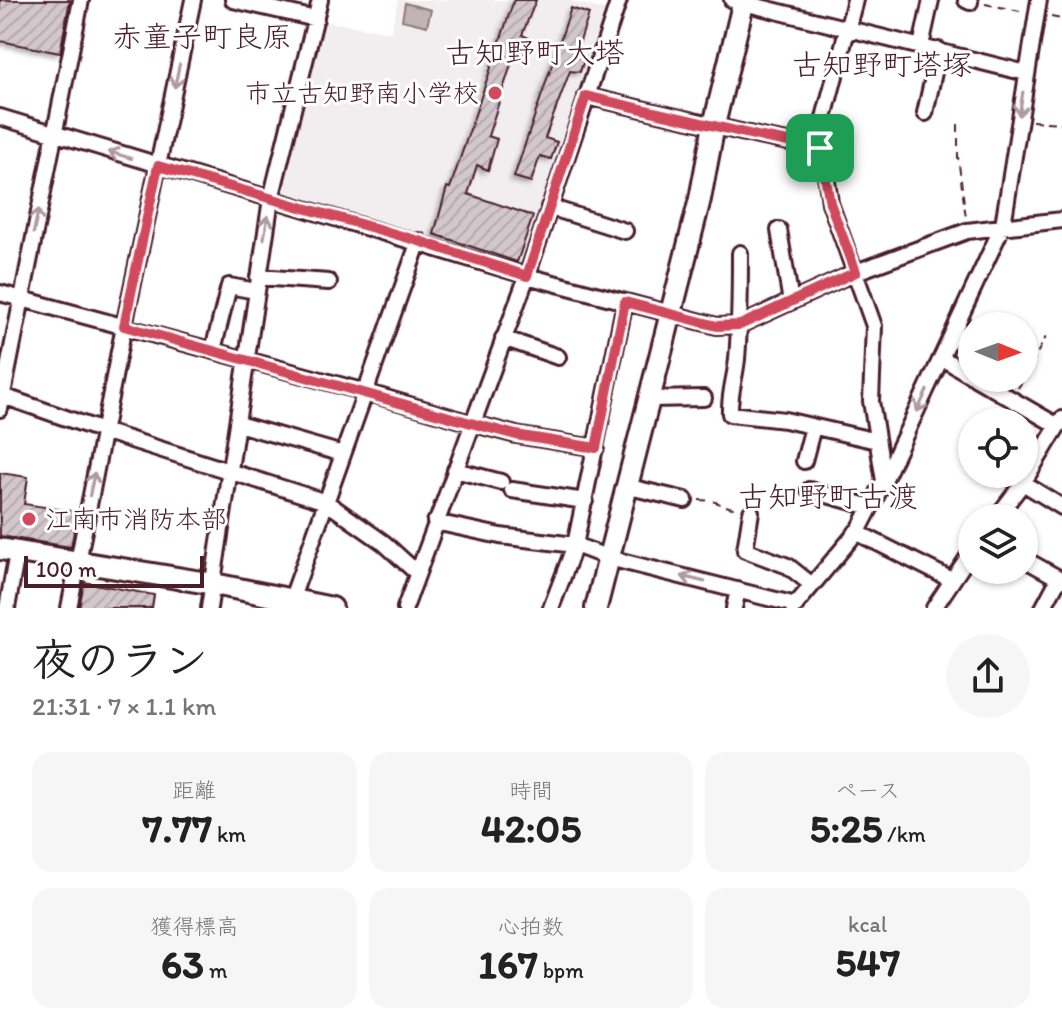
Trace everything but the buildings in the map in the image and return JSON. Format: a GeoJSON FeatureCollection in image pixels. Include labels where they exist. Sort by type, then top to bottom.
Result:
{"type":"FeatureCollection","features":[{"type":"Feature","properties":{"kind":"main road"},"geometry":{"type":"LineString","coordinates":[[596,608],[700,199],[740,1]]}},
{"type":"Feature","properties":{"kind":"main road"},"geometry":{"type":"LineString","coordinates":[[8,551],[214,584],[332,608]]}},
{"type":"Feature","properties":{"kind":"street"},"geometry":{"type":"LineString","coordinates":[[81,0],[1,400],[326,502],[384,543],[417,573]]}},
{"type":"Feature","properties":{"kind":"street"},"geometry":{"type":"LineString","coordinates":[[69,608],[76,561],[193,0]]}},
{"type":"Feature","properties":{"kind":"street"},"geometry":{"type":"LineString","coordinates":[[233,0],[316,19]]}},
{"type":"Feature","properties":{"kind":"street"},"geometry":{"type":"LineString","coordinates":[[209,608],[271,199],[320,0]]}},
{"type":"Feature","properties":{"kind":"street"},"geometry":{"type":"LineString","coordinates":[[405,608],[527,276],[619,0]]}},
{"type":"Feature","properties":{"kind":"street"},"geometry":{"type":"LineString","coordinates":[[855,0],[820,133],[820,148],[830,203],[874,326],[871,401],[884,481]]}},
{"type":"Feature","properties":{"kind":"street"},"geometry":{"type":"LineString","coordinates":[[921,46],[931,0]]}},
{"type":"Feature","properties":{"kind":"street"},"geometry":{"type":"LineString","coordinates":[[740,1],[1026,73]]}},
{"type":"Feature","properties":{"kind":"street"},"geometry":{"type":"LineString","coordinates":[[435,522],[500,536],[575,545],[609,558],[794,606],[856,532],[871,507],[1003,225],[1038,7]]}},
{"type":"Feature","properties":{"kind":"street"},"geometry":{"type":"LineString","coordinates":[[925,113],[939,50]]}},
{"type":"Feature","properties":{"kind":"street"},"geometry":{"type":"LineString","coordinates":[[586,96],[820,148]]}},
{"type":"Feature","properties":{"kind":"street"},"geometry":{"type":"LineString","coordinates":[[0,117],[527,276],[717,326],[740,325],[856,272],[967,231],[1062,220]]}},
{"type":"Feature","properties":{"kind":"street"},"geometry":{"type":"LineString","coordinates":[[549,207],[625,231]]}},
{"type":"Feature","properties":{"kind":"street"},"geometry":{"type":"LineString","coordinates":[[779,230],[791,302]]}},
{"type":"Feature","properties":{"kind":"street"},"geometry":{"type":"LineString","coordinates":[[292,598],[419,241]]}},
{"type":"Feature","properties":{"kind":"street"},"geometry":{"type":"LineString","coordinates":[[740,253],[740,325],[735,381],[729,391],[730,414],[785,420],[877,441]]}},
{"type":"Feature","properties":{"kind":"street"},"geometry":{"type":"LineString","coordinates":[[213,350],[229,286],[329,282]]}},
{"type":"Feature","properties":{"kind":"street"},"geometry":{"type":"LineString","coordinates":[[0,293],[516,435],[596,448]]}},
{"type":"Feature","properties":{"kind":"street"},"geometry":{"type":"LineString","coordinates":[[551,608],[575,545],[625,302]]}},
{"type":"Feature","properties":{"kind":"street"},"geometry":{"type":"LineString","coordinates":[[503,338],[558,357]]}},
{"type":"Feature","properties":{"kind":"street"},"geometry":{"type":"LineString","coordinates":[[942,358],[958,368]]}},
{"type":"Feature","properties":{"kind":"street"},"geometry":{"type":"LineString","coordinates":[[1003,392],[1060,422],[1038,458]]}},
{"type":"Feature","properties":{"kind":"street"},"geometry":{"type":"LineString","coordinates":[[648,399],[704,398]]}},
{"type":"Feature","properties":{"kind":"street"},"geometry":{"type":"LineString","coordinates":[[238,424],[343,454]]}},
{"type":"Feature","properties":{"kind":"street"},"geometry":{"type":"LineString","coordinates":[[804,461],[813,427]]}},
{"type":"Feature","properties":{"kind":"street"},"geometry":{"type":"LineString","coordinates":[[455,470],[507,486],[585,501]]}},
{"type":"Feature","properties":{"kind":"street"},"geometry":{"type":"LineString","coordinates":[[625,486],[685,500]]}},
{"type":"Feature","properties":{"kind":"street"},"geometry":{"type":"LineString","coordinates":[[1007,504],[1019,488]]}},
{"type":"Feature","properties":{"kind":"street"},"geometry":{"type":"LineString","coordinates":[[1031,488],[1062,507]]}},
{"type":"Feature","properties":{"kind":"street"},"geometry":{"type":"LineString","coordinates":[[809,490],[871,507]]}},
{"type":"Feature","properties":{"kind":"street"},"geometry":{"type":"LineString","coordinates":[[751,512],[745,550],[788,566],[812,585]]}},
{"type":"Feature","properties":{"kind":"street"},"geometry":{"type":"LineString","coordinates":[[856,532],[952,580]]}},
{"type":"Feature","properties":{"kind":"street"},"geometry":{"type":"LineString","coordinates":[[7,608],[8,551]]}},
{"type":"Feature","properties":{"kind":"street"},"geometry":{"type":"LineString","coordinates":[[1038,567],[1060,579],[1043,608]]}},
{"type":"Feature","properties":{"kind":"street"},"geometry":{"type":"LineString","coordinates":[[938,607],[958,571]]}},
{"type":"Feature","properties":{"kind":"street"},"geometry":{"type":"LineString","coordinates":[[734,608],[738,590]]}},
{"type":"Feature","properties":{"kind":"path"},"geometry":{"type":"LineString","coordinates":[[968,1],[1038,7],[1062,19]]}},
{"type":"Feature","properties":{"kind":"path"},"geometry":{"type":"LineString","coordinates":[[1019,120],[1062,123]]}},
{"type":"Feature","properties":{"kind":"path"},"geometry":{"type":"LineString","coordinates":[[958,124],[958,157],[967,231]]}},
{"type":"Feature","properties":{"kind":"path"},"geometry":{"type":"LineString","coordinates":[[1038,352],[1046,337]]}},
{"type":"Feature","properties":{"kind":"path"},"geometry":{"type":"LineString","coordinates":[[685,500],[716,500],[725,507],[751,512]]}},
{"type":"Feature","properties":{"kind":"shaded area"},"geometry":{"type":"Polygon","coordinates":[[[398,0],[567,0],[608,11],[523,266],[278,195],[321,21],[391,32],[398,0]]]}},
{"type":"Feature","properties":{"kind":"shaded area"},"geometry":{"type":"Polygon","coordinates":[[[405,3],[431,10],[427,26],[402,20],[405,3]]]}},
{"type":"Feature","properties":{"kind":"place","name":"市立古知野南小学校"},"geometry":{"type":"Point","coordinates":[495,93]}},
{"type":"Feature","properties":{"kind":"place","name":"江南市消防本部"},"geometry":{"type":"Point","coordinates":[29,519]}},
{"type":"Feature","properties":{"kind":"district","name":"赤童子町良原"},"geometry":{"type":"Point","coordinates":[202,37]}},
{"type":"Feature","properties":{"kind":"district","name":"古知野町大塔"},"geometry":{"type":"Point","coordinates":[535,53]}},
{"type":"Feature","properties":{"kind":"district","name":"古知野町塔塚"},"geometry":{"type":"Point","coordinates":[882,65]}},
{"type":"Feature","properties":{"kind":"district","name":"古知野町古渡"},"geometry":{"type":"Point","coordinates":[828,497]}},
{"type":"Feature","properties":{"kind":"route"},"geometry":{"type":"LineString","coordinates":[[586,96],[820,148],[830,203],[856,272],[740,325],[717,326],[625,302],[596,448],[516,435],[124,326],[158,166],[419,241],[527,276],[586,96]]}}]}
